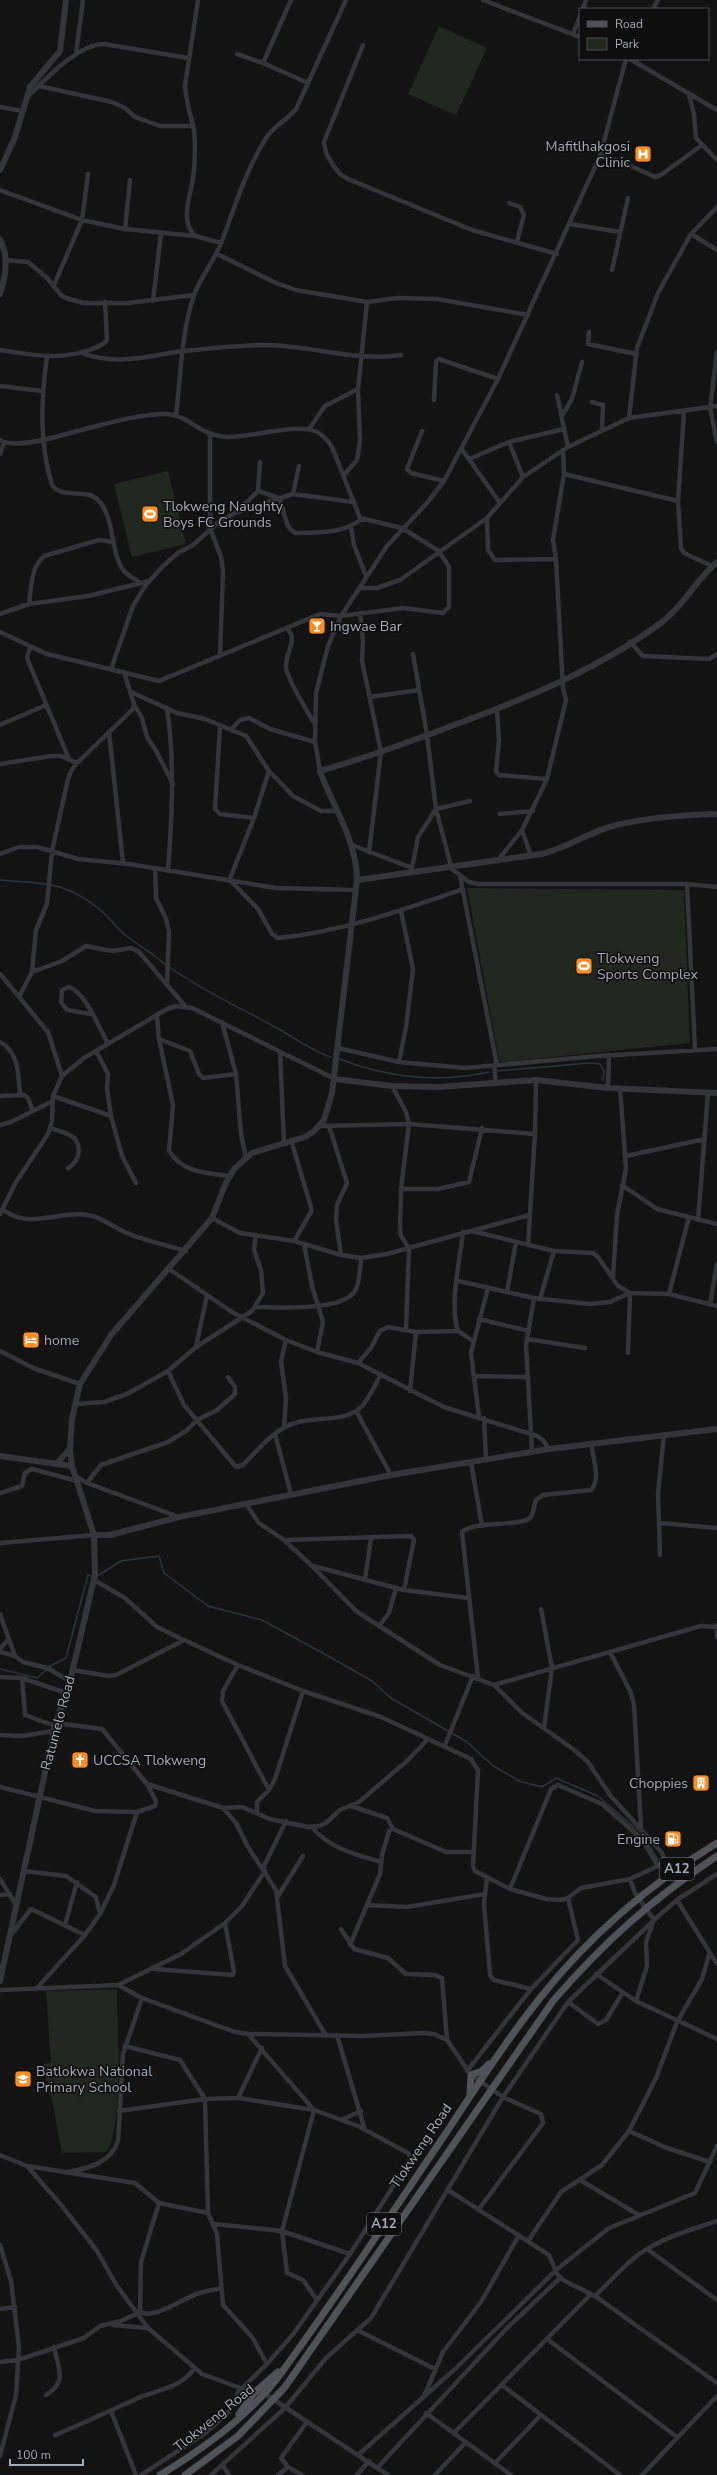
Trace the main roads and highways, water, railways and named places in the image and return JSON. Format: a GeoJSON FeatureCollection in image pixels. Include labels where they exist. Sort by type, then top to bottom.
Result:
{"type":"FeatureCollection","features":[{"type":"Feature","properties":{"kind":"main road","name":"Tlokweng Road"},"geometry":{"type":"LineString","coordinates":[[160,2475],[188,2458],[233,2423],[265,2394],[294,2356],[500,2052],[541,1997],[571,1962],[609,1924],[640,1898],[682,1865],[717,1843]]}},
{"type":"Feature","properties":{"kind":"main road","name":"Tlokweng Road"},"geometry":{"type":"LineString","coordinates":[[185,2475],[238,2436],[275,2400],[491,2087],[553,2001],[583,1967],[646,1907],[717,1856]]}},
{"type":"Feature","properties":{"kind":"main road"},"geometry":{"type":"LineString","coordinates":[[469,2099],[469,2073],[482,2071],[500,2052]]}},
{"type":"Feature","properties":{"kind":"main road"},"geometry":{"type":"LineString","coordinates":[[233,2423],[254,2393],[263,2387],[294,2356]]}},
{"type":"Feature","properties":{"kind":"waterway"},"geometry":{"type":"LineString","coordinates":[[0,880],[40,883],[74,892],[98,908],[124,934],[166,965]]}},
{"type":"Feature","properties":{"kind":"waterway"},"geometry":{"type":"LineString","coordinates":[[169,967],[208,991],[275,1027],[310,1048],[331,1057]]}},
{"type":"Feature","properties":{"kind":"waterway"},"geometry":{"type":"LineString","coordinates":[[340,1059],[376,1071],[414,1077],[452,1077],[489,1072]]}},
{"type":"Feature","properties":{"kind":"waterway"},"geometry":{"type":"LineString","coordinates":[[497,1071],[590,1063],[600,1064],[604,1071],[603,1081]]}},
{"type":"Feature","properties":{"kind":"waterway"},"geometry":{"type":"LineString","coordinates":[[99,1575],[121,1561],[159,1556],[164,1573],[208,1606],[262,1620],[330,1657],[372,1681],[391,1698],[467,1742],[492,1765],[519,1781],[542,1787],[556,1778],[598,1796],[642,1834],[658,1860]]}},
{"type":"Feature","properties":{"kind":"waterway"},"geometry":{"type":"LineString","coordinates":[[48,1667],[66,1658],[88,1575],[92,1576]]}},
{"type":"Feature","properties":{"kind":"waterway"},"geometry":{"type":"LineString","coordinates":[[0,1669],[37,1678],[46,1670]]}},
{"type":"Feature","properties":{"kind":"place","name":"Mafitlhakgosi Clinic"},"geometry":{"type":"Point","coordinates":[643,154]}},
{"type":"Feature","properties":{"kind":"place","name":"Tlokweng Naughty Boys FC Grounds"},"geometry":{"type":"Point","coordinates":[150,514]}},
{"type":"Feature","properties":{"kind":"place","name":"Ingwae Bar"},"geometry":{"type":"Point","coordinates":[317,626]}},
{"type":"Feature","properties":{"kind":"place","name":"Tlokweng Sports Complex"},"geometry":{"type":"Point","coordinates":[584,966]}},
{"type":"Feature","properties":{"kind":"place","name":"home"},"geometry":{"type":"Point","coordinates":[31,1340]}},
{"type":"Feature","properties":{"kind":"place","name":"UCCSA Tlokweng"},"geometry":{"type":"Point","coordinates":[80,1760]}},
{"type":"Feature","properties":{"kind":"place","name":"Choppies"},"geometry":{"type":"Point","coordinates":[701,1783]}},
{"type":"Feature","properties":{"kind":"place","name":"Engine"},"geometry":{"type":"Point","coordinates":[673,1839]}},
{"type":"Feature","properties":{"kind":"place","name":"Batlokwa National Primary School"},"geometry":{"type":"Point","coordinates":[23,2079]}}]}
